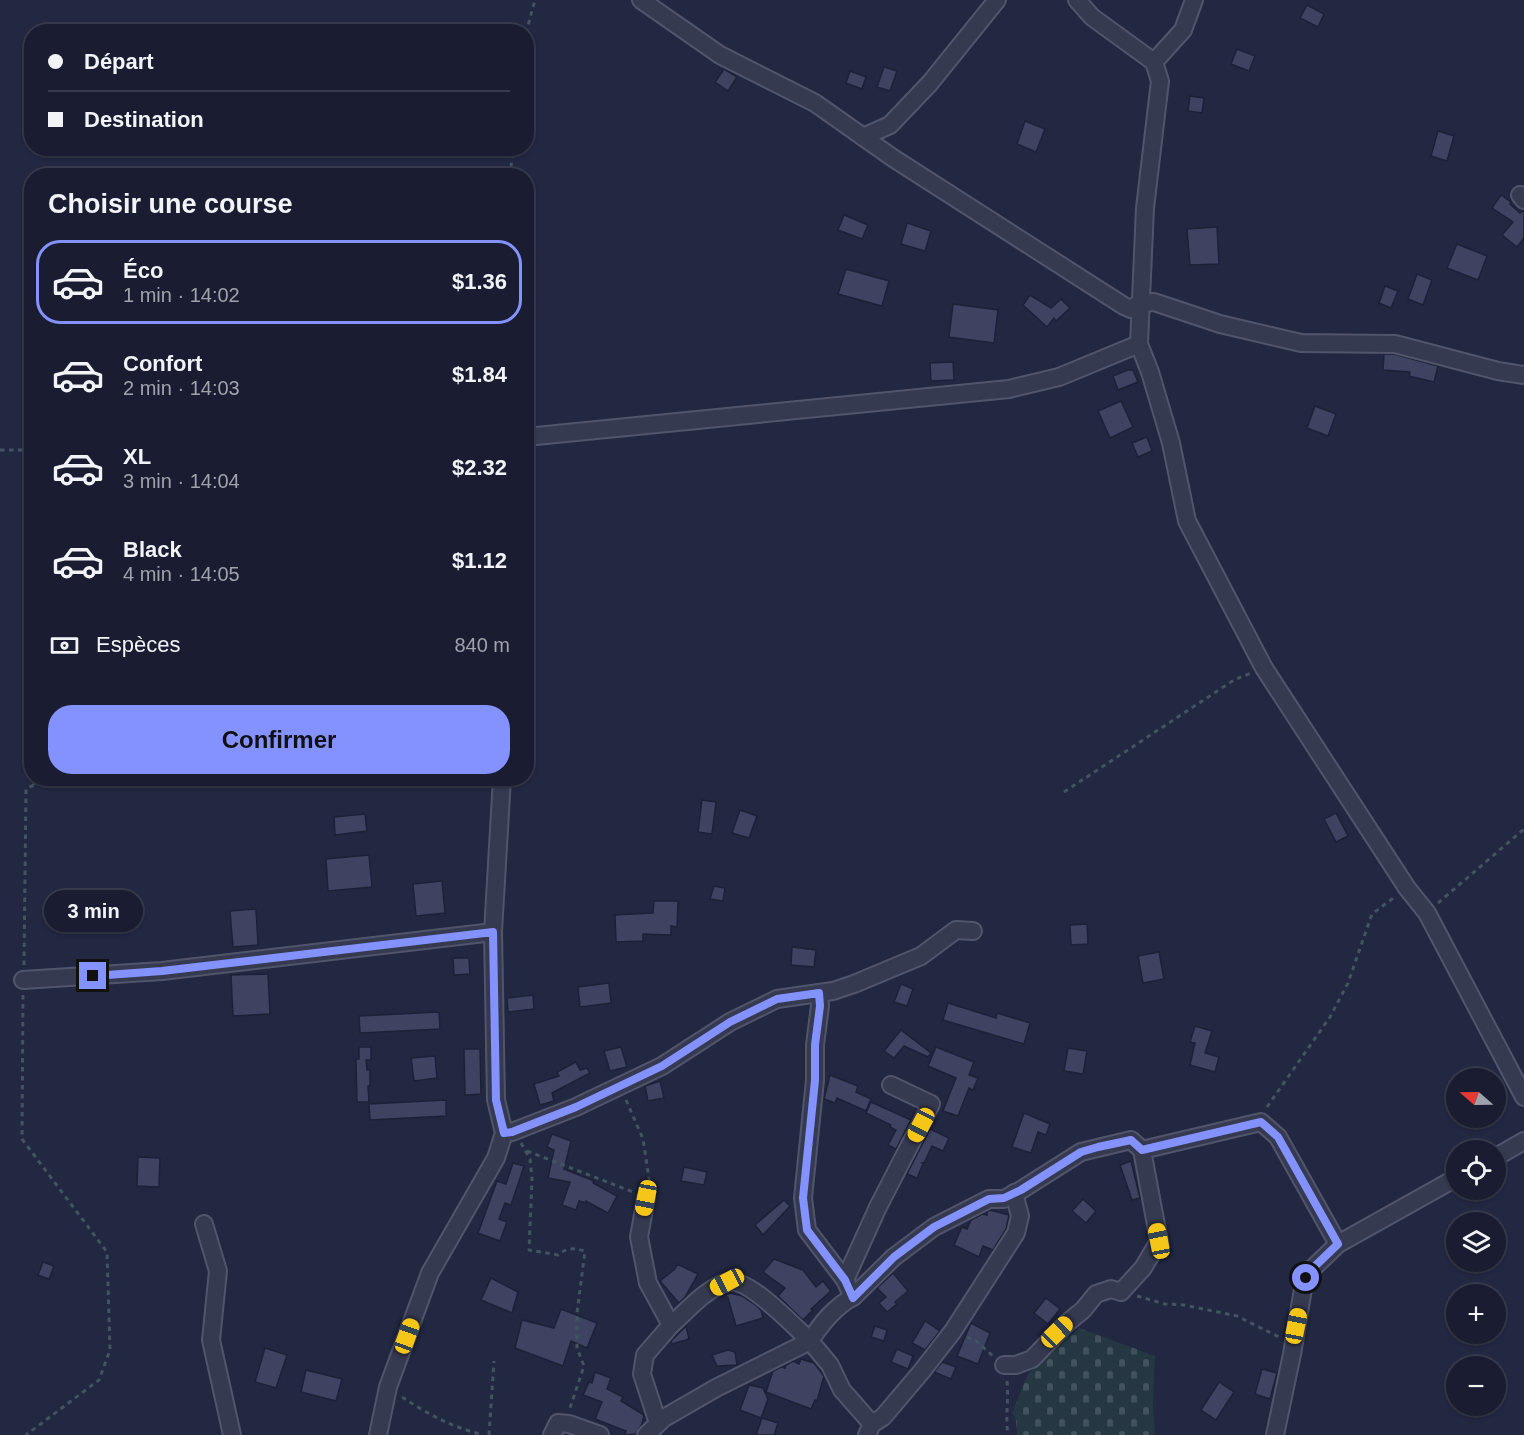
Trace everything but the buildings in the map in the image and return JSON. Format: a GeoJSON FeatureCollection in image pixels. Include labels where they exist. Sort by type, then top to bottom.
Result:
{"type":"FeatureCollection","features":[{"type":"Feature","properties":{"kind":"street"},"geometry":{"type":"LineString","coordinates":[[641,0],[720,55],[815,103],[1016,238],[1131,309],[1140,303],[1154,302],[1220,324],[1301,343],[1395,344],[1498,371],[1524,375]]}},
{"type":"Feature","properties":{"kind":"street"},"geometry":{"type":"LineString","coordinates":[[863,137],[890,125],[930,82],[997,0]]}},
{"type":"Feature","properties":{"kind":"street"},"geometry":{"type":"LineString","coordinates":[[1077,0],[1092,17],[1154,62],[1160,81],[1145,208],[1139,344],[1150,372],[1171,443],[1187,521],[1264,668],[1407,888],[1427,913],[1524,1097]]}},
{"type":"Feature","properties":{"kind":"street"},"geometry":{"type":"LineString","coordinates":[[1154,62],[1183,30],[1194,0]]}},
{"type":"Feature","properties":{"kind":"street"},"geometry":{"type":"LineString","coordinates":[[534,436],[1009,389],[1059,377],[1139,344]]}},
{"type":"Feature","properties":{"kind":"street"},"geometry":{"type":"LineString","coordinates":[[502,786],[493,932],[496,1100],[508,1133]]}},
{"type":"Feature","properties":{"kind":"street"},"geometry":{"type":"LineString","coordinates":[[378,1435],[388,1387],[430,1273],[508,1133],[576,1107],[662,1066],[730,1022],[777,999],[819,993],[854,984],[921,956],[956,930],[973,931]]}},
{"type":"Feature","properties":{"kind":"street"},"geometry":{"type":"LineString","coordinates":[[23,980],[162,971],[493,932]]}},
{"type":"Feature","properties":{"kind":"street"},"geometry":{"type":"LineString","coordinates":[[819,993],[815,1080],[803,1198],[807,1230],[845,1280],[853,1298]]}},
{"type":"Feature","properties":{"kind":"street"},"geometry":{"type":"LineString","coordinates":[[845,1280],[878,1207],[931,1104],[891,1085]]}},
{"type":"Feature","properties":{"kind":"street"},"geometry":{"type":"LineString","coordinates":[[1142,1150],[1261,1122],[1278,1137],[1338,1244]]}},
{"type":"Feature","properties":{"kind":"street"},"geometry":{"type":"LineString","coordinates":[[1004,1365],[1016,1365],[1032,1359],[1083,1310],[1096,1294],[1111,1289],[1121,1292],[1143,1268],[1159,1241],[1142,1150],[1131,1140],[1081,1152],[1014,1193],[1004,1198],[989,1199],[934,1227],[894,1257],[853,1298],[840,1304],[810,1341],[716,1388],[652,1429],[642,1374],[645,1355],[671,1325],[710,1291],[727,1282],[734,1282],[756,1292],[810,1341],[830,1365],[842,1390],[869,1430],[883,1417],[946,1339],[1016,1233],[1020,1216],[1014,1193]]}},
{"type":"Feature","properties":{"kind":"street"},"geometry":{"type":"LineString","coordinates":[[1506,1152],[1524,1142]]}},
{"type":"Feature","properties":{"kind":"street"},"geometry":{"type":"LineString","coordinates":[[1275,1435],[1306,1278],[1338,1244],[1446,1184]]}},
{"type":"Feature","properties":{"kind":"street"},"geometry":{"type":"LineString","coordinates":[[646,1198],[639,1237],[648,1283],[671,1325]]}},
{"type":"Feature","properties":{"kind":"street"},"geometry":{"type":"LineString","coordinates":[[204,1224],[218,1270],[211,1340],[232,1435]]}},
{"type":"Feature","properties":{"kind":"street"},"geometry":{"type":"LineString","coordinates":[[552,1435],[558,1423],[569,1424],[600,1435]]}},
{"type":"Feature","properties":{"kind":"path"},"geometry":{"type":"LineString","coordinates":[[528,24],[535,0]]}},
{"type":"Feature","properties":{"kind":"path"},"geometry":{"type":"LineString","coordinates":[[0,450],[24,450]]}},
{"type":"Feature","properties":{"kind":"path"},"geometry":{"type":"LineString","coordinates":[[1064,792],[1234,680],[1264,668]]}},
{"type":"Feature","properties":{"kind":"path"},"geometry":{"type":"LineString","coordinates":[[26,1435],[99,1380],[110,1350],[107,1252],[22,1139],[26,789],[32,786]]}},
{"type":"Feature","properties":{"kind":"path"},"geometry":{"type":"LineString","coordinates":[[1427,913],[1524,829]]}},
{"type":"Feature","properties":{"kind":"path"},"geometry":{"type":"LineString","coordinates":[[1261,1122],[1266,1108],[1335,1008],[1348,983],[1372,914],[1407,888]]}},
{"type":"Feature","properties":{"kind":"path"},"geometry":{"type":"LineString","coordinates":[[526,1150],[646,1198],[650,1185],[643,1139],[620,1086]]}},
{"type":"Feature","properties":{"kind":"path"},"geometry":{"type":"LineString","coordinates":[[508,1133],[526,1150],[530,1159],[532,1179],[530,1250],[558,1255],[572,1248],[585,1251],[577,1313],[577,1348],[584,1366],[567,1417],[569,1424]]}},
{"type":"Feature","properties":{"kind":"path"},"geometry":{"type":"LineString","coordinates":[[1121,1292],[1165,1304],[1184,1305],[1237,1316],[1293,1342]]}},
{"type":"Feature","properties":{"kind":"path"},"geometry":{"type":"LineString","coordinates":[[489,1435],[494,1361]]}},
{"type":"Feature","properties":{"kind":"path"},"geometry":{"type":"LineString","coordinates":[[388,1387],[427,1414],[454,1427],[483,1435]]}},
{"type":"Feature","properties":{"kind":"green space"},"geometry":{"type":"Polygon","coordinates":[[[1079,1328],[1155,1356],[1153,1406],[1155,1435],[1017,1435],[1016,1420],[1012,1413],[1028,1374],[1079,1328]]]}},
{"type":"Feature","properties":{"kind":"route"},"geometry":{"type":"LineString","coordinates":[[93,976],[162,971],[493,932],[496,1100],[504,1133],[576,1107],[662,1066],[687,1052],[730,1022],[777,999],[819,993],[815,1080],[803,1198],[807,1230],[845,1280],[853,1298],[894,1257],[934,1227],[989,1199],[1004,1198],[1021,1190],[1081,1152],[1131,1140],[1142,1150],[1261,1122],[1278,1137],[1338,1244],[1306,1278]]}}]}
